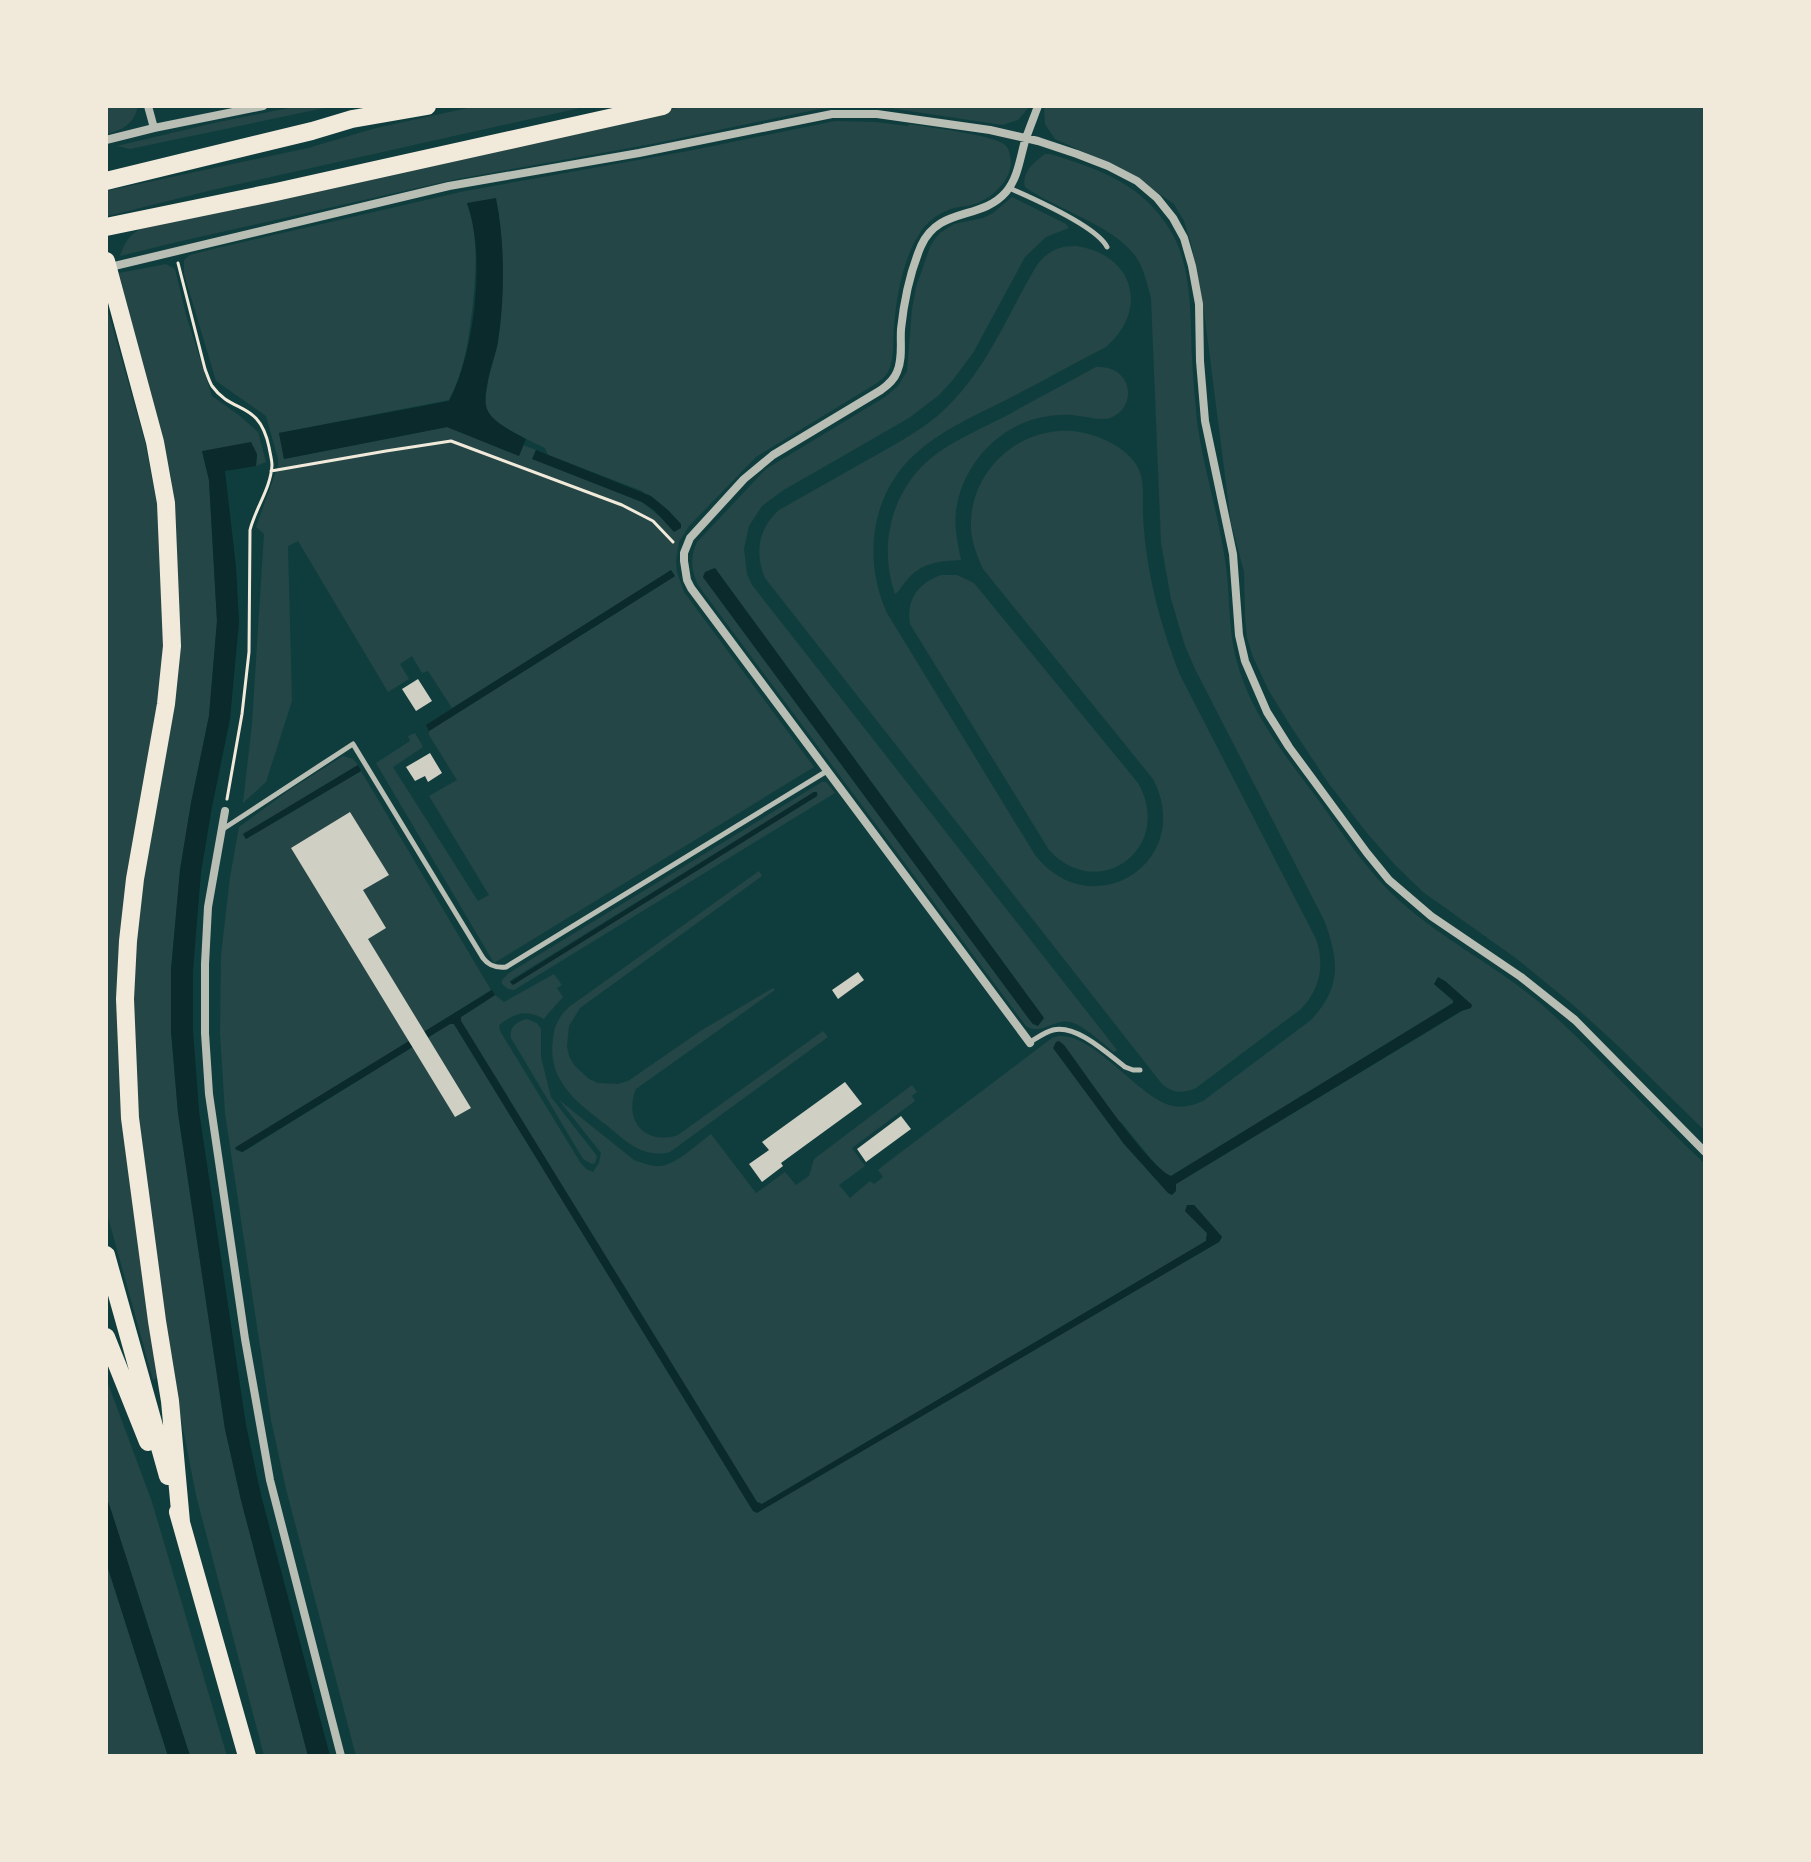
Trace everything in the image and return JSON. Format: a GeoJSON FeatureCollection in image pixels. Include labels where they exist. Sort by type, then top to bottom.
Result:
{"type":"FeatureCollection","features":[{"type":"Feature","properties":{"kind":"highway"},"geometry":{"type":"LineString","coordinates":[[106,181],[352,119],[427,106]]}},
{"type":"Feature","properties":{"kind":"highway"},"geometry":{"type":"LineString","coordinates":[[106,227],[663,106]]}},
{"type":"Feature","properties":{"kind":"highway"},"geometry":{"type":"LineString","coordinates":[[107,265],[155,442],[166,503],[172,646],[166,704],[135,879],[125,999],[130,1118],[170,1401],[181,1522]]}},
{"type":"Feature","properties":{"kind":"highway"},"geometry":{"type":"LineString","coordinates":[[106,1255],[247,1756]]}},
{"type":"Feature","properties":{"kind":"highway"},"geometry":{"type":"LineString","coordinates":[[106,1337],[181,1522]]}},
{"type":"Feature","properties":{"kind":"street"},"geometry":{"type":"LineString","coordinates":[[148,106],[154,128]]}},
{"type":"Feature","properties":{"kind":"street"},"geometry":{"type":"LineString","coordinates":[[106,140],[263,106]]}},
{"type":"Feature","properties":{"kind":"street"},"geometry":{"type":"LineString","coordinates":[[1030,1043],[691,588],[684,570],[684,553],[695,531],[761,463],[892,381],[900,361],[901,331],[909,285],[922,244],[943,221],[980,211],[1009,188],[1038,106]]}},
{"type":"Feature","properties":{"kind":"street"},"geometry":{"type":"LineString","coordinates":[[107,265],[175,252],[449,186],[639,153],[832,114],[859,113],[924,119],[1026,138],[1108,166],[1137,181],[1157,198],[1173,218],[1184,238],[1192,266],[1199,304],[1205,421],[1233,554],[1239,635],[1245,661],[1267,712],[1289,747],[1389,880],[1431,916],[1521,977],[1575,1020],[1705,1152]]}},
{"type":"Feature","properties":{"kind":"street"},"geometry":{"type":"LineString","coordinates":[[225,811],[208,907],[205,1033],[209,1094],[245,1339],[270,1480],[341,1756]]}},
{"type":"Feature","properties":{"kind":"lane"},"geometry":{"type":"LineString","coordinates":[[1009,188],[1085,227],[1103,240],[1107,247]]}},
{"type":"Feature","properties":{"kind":"lane"},"geometry":{"type":"LineString","coordinates":[[222,829],[353,744],[483,958],[489,964],[506,967],[827,771]]}},
{"type":"Feature","properties":{"kind":"lane"},"geometry":{"type":"LineString","coordinates":[[1030,1043],[1051,1030],[1073,1031],[1125,1067],[1140,1070]]}},
{"type":"Feature","properties":{"kind":"path"},"geometry":{"type":"LineString","coordinates":[[175,252],[211,384],[219,394],[252,413],[260,422],[266,434],[272,464],[250,530],[249,652],[225,811]]}},
{"type":"Feature","properties":{"kind":"path"},"geometry":{"type":"LineString","coordinates":[[271,471],[451,441],[622,505],[653,521],[684,553]]}},
{"type":"Feature","properties":{"kind":"shaded area"},"geometry":{"type":"Polygon","coordinates":[[[106,106],[138,106],[127,125],[106,134],[106,106]]]}},
{"type":"Feature","properties":{"kind":"shaded area"},"geometry":{"type":"Polygon","coordinates":[[[298,106],[334,106],[130,149],[117,146],[214,123],[298,106]]]}},
{"type":"Feature","properties":{"kind":"shaded area"},"geometry":{"type":"Polygon","coordinates":[[[477,106],[589,106],[106,215],[106,191],[308,148],[376,128],[477,106]]]}},
{"type":"Feature","properties":{"kind":"shaded area"},"geometry":{"type":"Polygon","coordinates":[[[685,106],[855,106],[819,109],[652,144],[457,179],[120,256],[132,234],[140,229],[685,106]]]}},
{"type":"Feature","properties":{"kind":"shaded area"},"geometry":{"type":"Polygon","coordinates":[[[855,106],[1030,106],[1018,120],[1002,125],[883,107],[855,106]]]}},
{"type":"Feature","properties":{"kind":"shaded area"},"geometry":{"type":"Polygon","coordinates":[[[1044,106],[1705,106],[1705,1131],[1572,1004],[1517,959],[1423,892],[1395,865],[1329,784],[1290,725],[1269,691],[1247,638],[1244,572],[1231,523],[1204,311],[1184,221],[1174,204],[1130,173],[1055,139],[1045,124],[1044,106]]]}},
{"type":"Feature","properties":{"kind":"shaded area"},"geometry":{"type":"Polygon","coordinates":[[[835,121],[876,122],[909,124],[999,141],[1010,153],[1011,163],[1007,178],[991,196],[939,214],[925,226],[914,243],[901,278],[892,360],[884,377],[756,457],[689,526],[679,542],[677,572],[684,592],[814,767],[494,963],[376,763],[410,741],[408,736],[415,733],[423,747],[393,767],[478,901],[489,895],[429,796],[457,780],[429,731],[675,576],[671,571],[452,708],[428,671],[422,673],[412,656],[400,664],[409,679],[388,692],[298,541],[288,546],[292,701],[266,782],[243,803],[252,724],[264,534],[256,527],[278,459],[266,416],[216,381],[184,274],[184,260],[190,255],[213,249],[465,191],[835,121]],[[467,204],[475,241],[473,303],[463,365],[449,400],[279,433],[284,459],[447,427],[519,455],[523,445],[536,450],[533,459],[642,502],[663,519],[642,491],[548,455],[545,448],[512,431],[489,414],[485,398],[499,213],[467,204]]]}},
{"type":"Feature","properties":{"kind":"shaded area"},"geometry":{"type":"Polygon","coordinates":[[[1045,154],[1098,171],[1141,196],[1164,221],[1180,252],[1190,304],[1197,421],[1224,554],[1234,649],[1243,682],[1273,737],[1360,857],[1391,893],[1439,932],[1532,996],[1705,1164],[1705,1756],[356,1756],[271,1420],[225,1113],[220,1033],[221,955],[239,827],[343,756],[353,759],[358,765],[243,834],[246,839],[361,771],[491,990],[236,1150],[243,1152],[451,1023],[454,1024],[753,1511],[1219,1242],[1222,1237],[1194,1205],[1185,1211],[1207,1233],[1206,1241],[762,1504],[757,1502],[461,1017],[495,995],[504,1002],[554,974],[562,985],[557,988],[563,997],[544,1019],[521,1014],[499,1025],[500,1031],[580,1162],[593,1172],[601,1153],[559,1100],[634,1160],[651,1165],[672,1162],[711,1134],[756,1193],[785,1172],[796,1185],[809,1176],[814,1159],[912,1085],[917,1092],[912,1096],[915,1101],[852,1148],[865,1166],[839,1185],[850,1198],[870,1181],[874,1184],[883,1177],[878,1170],[884,1165],[1052,1038],[1066,1036],[1081,1041],[1159,1101],[1173,1106],[1192,1105],[1203,1101],[1311,1020],[1328,996],[1333,984],[1335,961],[1324,920],[1195,669],[1171,599],[1161,543],[1151,298],[1145,276],[1136,257],[1114,236],[1025,187],[1027,173],[1045,154]],[[1445,981],[1434,984],[1453,1003],[1171,1176],[1156,1165],[1121,1122],[1111,1125],[1124,1144],[1176,1191],[1176,1184],[1472,1005],[1445,981]]]}},
{"type":"Feature","properties":{"kind":"shaded area"},"geometry":{"type":"Polygon","coordinates":[[[1012,197],[1069,228],[1046,237],[1025,257],[973,353],[939,395],[909,418],[782,491],[762,506],[749,526],[744,549],[747,574],[752,585],[1117,1050],[1114,1052],[1070,1022],[1037,1029],[1026,1026],[698,585],[693,569],[692,558],[697,542],[766,469],[898,386],[907,371],[916,287],[930,247],[940,233],[954,224],[993,213],[1012,197]],[[715,569],[703,577],[1029,1019],[1033,1024],[1044,1018],[715,569]]]}},
{"type":"Feature","properties":{"kind":"shaded area"},"geometry":{"type":"Polygon","coordinates":[[[496,198],[502,251],[502,306],[486,402],[494,419],[526,439],[519,456],[447,427],[284,459],[279,433],[449,401],[465,357],[475,303],[476,249],[467,203],[496,198]]]}},
{"type":"Feature","properties":{"kind":"shaded area"},"geometry":{"type":"Polygon","coordinates":[[[1076,246],[1095,251],[1122,271],[1129,285],[1131,300],[1120,332],[1106,347],[959,424],[914,455],[899,471],[880,509],[873,551],[875,572],[887,613],[1035,855],[1058,876],[1084,885],[1109,885],[1132,875],[1150,858],[1161,836],[1163,809],[1153,779],[983,569],[971,529],[973,505],[993,465],[1009,450],[1028,439],[1049,432],[1072,431],[1095,436],[1122,450],[1138,469],[1142,481],[1151,577],[1160,617],[1180,675],[1316,939],[1320,958],[1316,985],[1301,1009],[1196,1088],[1182,1092],[1162,1084],[765,578],[760,559],[763,533],[779,510],[901,441],[946,408],[986,358],[1037,265],[1054,250],[1076,246]]]}},
{"type":"Feature","properties":{"kind":"shaded area"},"geometry":{"type":"Polygon","coordinates":[[[166,264],[175,269],[212,396],[258,432],[266,462],[256,466],[257,454],[202,451],[209,480],[217,621],[209,716],[180,870],[171,970],[171,1031],[178,1113],[225,1429],[308,1756],[264,1756],[196,1495],[161,1311],[133,1094],[133,947],[175,678],[174,515],[171,476],[119,273],[166,264]]]}},
{"type":"Feature","properties":{"kind":"shaded area"},"geometry":{"type":"Polygon","coordinates":[[[106,304],[145,442],[161,526],[166,653],[123,943],[160,1376],[153,1380],[106,1210],[106,304]]]}},
{"type":"Feature","properties":{"kind":"shaded area"},"geometry":{"type":"Polygon","coordinates":[[[1096,367],[1114,370],[1124,379],[1128,394],[1123,409],[1106,419],[1049,416],[1031,420],[1000,436],[975,462],[960,494],[956,524],[961,560],[925,566],[895,594],[888,555],[893,516],[910,481],[923,465],[954,442],[1096,367]]]}},
{"type":"Feature","properties":{"kind":"shaded area"},"geometry":{"type":"Polygon","coordinates":[[[251,442],[257,454],[256,466],[225,471],[239,622],[230,719],[201,872],[193,971],[193,1030],[199,1111],[246,1425],[261,1495],[330,1756],[308,1756],[225,1429],[178,1113],[171,1031],[171,970],[180,870],[209,716],[217,621],[209,480],[202,451],[251,442]]]}},
{"type":"Feature","properties":{"kind":"shaded area"},"geometry":{"type":"Polygon","coordinates":[[[536,450],[651,496],[668,510],[681,528],[674,532],[642,502],[532,459],[536,450]]]}},
{"type":"Feature","properties":{"kind":"shaded area"},"geometry":{"type":"Polygon","coordinates":[[[715,568],[1044,1018],[1038,1026],[1029,1019],[703,577],[705,572],[715,568]]]}},
{"type":"Feature","properties":{"kind":"shaded area"},"geometry":{"type":"Polygon","coordinates":[[[671,570],[675,576],[672,578],[429,731],[426,725],[671,570]]]}},
{"type":"Feature","properties":{"kind":"shaded area"},"geometry":{"type":"Polygon","coordinates":[[[941,575],[957,575],[974,583],[1138,783],[1147,807],[1147,828],[1139,847],[1126,861],[1108,870],[1089,871],[1068,865],[1049,850],[910,624],[910,607],[915,594],[941,575]]]}},
{"type":"Feature","properties":{"kind":"shaded area"},"geometry":{"type":"Polygon","coordinates":[[[358,765],[361,771],[246,839],[243,834],[358,765]]]}},
{"type":"Feature","properties":{"kind":"shaded area"},"geometry":{"type":"Polygon","coordinates":[[[822,782],[826,782],[835,793],[514,990],[502,984],[509,973],[822,782]],[[814,792],[510,982],[513,984],[818,794],[814,792]]]}},
{"type":"Feature","properties":{"kind":"shaded area"},"geometry":{"type":"Polygon","coordinates":[[[814,792],[817,796],[513,985],[510,982],[814,792]]]}},
{"type":"Feature","properties":{"kind":"shaded area"},"geometry":{"type":"Polygon","coordinates":[[[759,871],[762,876],[580,1008],[569,1026],[569,1056],[589,1079],[598,1083],[628,1081],[702,1030],[773,988],[775,990],[636,1089],[632,1111],[640,1128],[656,1137],[666,1137],[678,1135],[823,1031],[828,1037],[670,1152],[642,1150],[594,1116],[566,1089],[559,1078],[552,1054],[556,1026],[569,1007],[759,871]]]}},
{"type":"Feature","properties":{"kind":"shaded area"},"geometry":{"type":"Polygon","coordinates":[[[1438,977],[1472,1005],[1471,1008],[1461,1011],[1176,1184],[1172,1195],[1124,1144],[1053,1048],[1059,1041],[1064,1045],[1132,1137],[1160,1169],[1171,1176],[1453,1003],[1434,984],[1438,977]]]}},
{"type":"Feature","properties":{"kind":"shaded area"},"geometry":{"type":"Polygon","coordinates":[[[492,990],[495,995],[461,1017],[461,1021],[757,1502],[762,1504],[1206,1241],[1207,1233],[1185,1211],[1187,1205],[1194,1205],[1222,1237],[1219,1242],[757,1513],[454,1024],[242,1152],[235,1149],[492,990]]]}},
{"type":"Feature","properties":{"kind":"shaded area"},"geometry":{"type":"Polygon","coordinates":[[[527,1019],[537,1023],[541,1029],[541,1057],[551,1097],[597,1156],[595,1163],[583,1159],[511,1038],[514,1025],[527,1019]]]}},
{"type":"Feature","properties":{"kind":"shaded area"},"geometry":{"type":"Polygon","coordinates":[[[106,1378],[152,1502],[227,1756],[190,1756],[106,1496],[106,1378]]]}},
{"type":"Feature","properties":{"kind":"shaded area"},"geometry":{"type":"Polygon","coordinates":[[[106,1496],[190,1756],[168,1756],[106,1562],[106,1496]]]}},
{"type":"Feature","properties":{"kind":"shaded area"},"geometry":{"type":"Polygon","coordinates":[[[106,1562],[168,1756],[106,1756],[106,1562]]]}},
{"type":"Feature","properties":{"kind":"building"},"geometry":{"type":"Polygon","coordinates":[[[418,679],[432,701],[416,711],[402,689],[418,679]]]}},
{"type":"Feature","properties":{"kind":"building"},"geometry":{"type":"Polygon","coordinates":[[[430,753],[442,773],[428,782],[425,776],[415,781],[406,767],[430,753]]]}},
{"type":"Feature","properties":{"kind":"building"},"geometry":{"type":"Polygon","coordinates":[[[350,812],[389,875],[363,890],[386,928],[368,939],[471,1108],[455,1117],[291,848],[350,812]]]}},
{"type":"Feature","properties":{"kind":"building"},"geometry":{"type":"Polygon","coordinates":[[[858,972],[864,980],[838,999],[832,990],[858,972]]]}},
{"type":"Feature","properties":{"kind":"building"},"geometry":{"type":"Polygon","coordinates":[[[845,1082],[862,1104],[781,1163],[783,1166],[762,1182],[749,1164],[769,1150],[762,1142],[845,1082]]]}},
{"type":"Feature","properties":{"kind":"building"},"geometry":{"type":"Polygon","coordinates":[[[901,1116],[911,1129],[866,1162],[857,1149],[901,1116]]]}}]}
